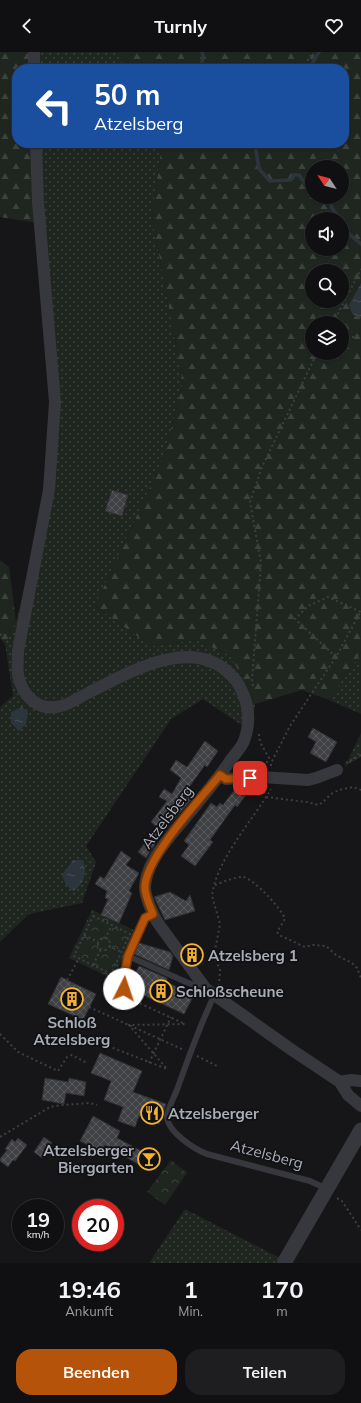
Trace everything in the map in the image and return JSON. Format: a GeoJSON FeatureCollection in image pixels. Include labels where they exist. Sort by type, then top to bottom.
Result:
{"type":"FeatureCollection","features":[{"type":"Feature","properties":{"kind":"street"},"geometry":{"type":"LineString","coordinates":[[34,52],[34,64]]}},
{"type":"Feature","properties":{"kind":"street","name":"Atzelsberg"},"geometry":{"type":"LineString","coordinates":[[36,148],[38,202],[55,402],[49,490],[18,651],[18,675],[26,694],[34,703],[47,708],[62,706],[154,663],[184,656],[211,660],[223,667],[240,685],[244,694],[249,720],[244,741],[220,775],[154,859],[146,875],[145,889],[153,914],[188,966],[210,992],[340,1082],[348,1095],[361,1106]]}},
{"type":"Feature","properties":{"kind":"street"},"geometry":{"type":"LineString","coordinates":[[220,775],[226,779],[266,778],[308,780],[337,770]]}},
{"type":"Feature","properties":{"kind":"street"},"geometry":{"type":"LineString","coordinates":[[340,1082],[351,1080],[361,1081]]}},
{"type":"Feature","properties":{"kind":"street"},"geometry":{"type":"LineString","coordinates":[[284,1263],[361,1130]]}},
{"type":"Feature","properties":{"kind":"lane"},"geometry":{"type":"LineString","coordinates":[[124,989],[123,982],[128,956],[145,918],[153,914]]}},
{"type":"Feature","properties":{"kind":"lane"},"geometry":{"type":"LineString","coordinates":[[128,956],[210,992],[191,1053]]}},
{"type":"Feature","properties":{"kind":"lane","name":"Atzelsberg"},"geometry":{"type":"LineString","coordinates":[[191,1053],[167,1116],[171,1127],[179,1136],[198,1151],[310,1181],[328,1189]]}},
{"type":"Feature","properties":{"kind":"path"},"geometry":{"type":"LineString","coordinates":[[305,64],[313,52]]}},
{"type":"Feature","properties":{"kind":"path"},"geometry":{"type":"LineString","coordinates":[[337,316],[361,269]]}},
{"type":"Feature","properties":{"kind":"path"},"geometry":{"type":"LineString","coordinates":[[349,337],[361,336]]}},
{"type":"Feature","properties":{"kind":"path"},"geometry":{"type":"LineString","coordinates":[[254,687],[252,680],[261,563],[250,502],[262,467],[314,360]]}},
{"type":"Feature","properties":{"kind":"path"},"geometry":{"type":"LineString","coordinates":[[266,778],[271,763],[287,732],[336,657],[361,611],[328,598],[308,606],[295,619],[336,657]]}},
{"type":"Feature","properties":{"kind":"path"},"geometry":{"type":"LineString","coordinates":[[210,992],[220,984],[220,970],[214,956],[220,924],[212,896],[215,885],[219,873],[235,843],[271,788],[266,778],[269,758],[260,742],[259,731]]}},
{"type":"Feature","properties":{"kind":"path"},"geometry":{"type":"LineString","coordinates":[[337,770],[361,755]]}},
{"type":"Feature","properties":{"kind":"path"},"geometry":{"type":"LineString","coordinates":[[266,797],[307,802],[318,805],[331,794],[339,790],[353,787],[361,790]]}},
{"type":"Feature","properties":{"kind":"path"},"geometry":{"type":"LineString","coordinates":[[215,885],[241,877],[251,881],[277,905],[283,914],[285,919],[278,929],[278,936],[305,947],[313,945],[326,946],[336,955],[352,963],[357,968],[361,978]]}},
{"type":"Feature","properties":{"kind":"path"},"geometry":{"type":"LineString","coordinates":[[67,980],[77,962],[77,958],[74,956],[93,916],[130,934],[112,974],[77,958]]}},
{"type":"Feature","properties":{"kind":"path"},"geometry":{"type":"LineString","coordinates":[[106,939],[112,925]]}},
{"type":"Feature","properties":{"kind":"path"},"geometry":{"type":"LineString","coordinates":[[84,935],[98,942],[98,946],[101,949]]}},
{"type":"Feature","properties":{"kind":"path"},"geometry":{"type":"LineString","coordinates":[[98,942],[100,939],[106,939]]}},
{"type":"Feature","properties":{"kind":"path"},"geometry":{"type":"LineString","coordinates":[[106,939],[109,941],[109,946]]}},
{"type":"Feature","properties":{"kind":"path"},"geometry":{"type":"LineString","coordinates":[[109,946],[128,956]]}},
{"type":"Feature","properties":{"kind":"path"},"geometry":{"type":"LineString","coordinates":[[101,949],[106,949],[109,946]]}},
{"type":"Feature","properties":{"kind":"path"},"geometry":{"type":"LineString","coordinates":[[93,965],[101,949]]}},
{"type":"Feature","properties":{"kind":"path"},"geometry":{"type":"LineString","coordinates":[[128,998],[185,1024],[129,1025]]}},
{"type":"Feature","properties":{"kind":"path"},"geometry":{"type":"LineString","coordinates":[[89,1007],[217,1066]]}},
{"type":"Feature","properties":{"kind":"path"},"geometry":{"type":"LineString","coordinates":[[149,1063],[171,1017]]}},
{"type":"Feature","properties":{"kind":"path"},"geometry":{"type":"LineString","coordinates":[[108,1046],[166,1069],[129,1025]]}},
{"type":"Feature","properties":{"kind":"path"},"geometry":{"type":"LineString","coordinates":[[0,1034],[18,1052],[58,1071],[67,1057],[72,1055],[87,1063]]}},
{"type":"Feature","properties":{"kind":"path"},"geometry":{"type":"LineString","coordinates":[[0,1137],[50,1107],[90,1103],[97,1105]]}},
{"type":"Feature","properties":{"kind":"path"},"geometry":{"type":"LineString","coordinates":[[328,1189],[332,1195],[342,1201],[361,1230]]}},
{"type":"Feature","properties":{"kind":"green space"},"geometry":{"type":"Polygon","coordinates":[[[0,52],[38,52],[38,64],[12,64],[12,148],[37,148],[37,223],[0,217],[0,52]]]}},
{"type":"Feature","properties":{"kind":"green space"},"geometry":{"type":"Polygon","coordinates":[[[38,52],[115,52],[123,64],[38,64],[38,52]]]}},
{"type":"Feature","properties":{"kind":"green space"},"geometry":{"type":"Polygon","coordinates":[[[115,52],[361,52],[361,283],[349,305],[352,314],[361,318],[361,652],[329,700],[302,690],[255,704],[231,656],[196,640],[151,646],[95,606],[164,457],[183,383],[152,217],[161,148],[349,148],[349,64],[123,64],[115,52]]]}},
{"type":"Feature","properties":{"kind":"green space"},"geometry":{"type":"Polygon","coordinates":[[[37,148],[161,148],[152,217],[183,383],[164,457],[95,606],[151,646],[196,640],[231,656],[255,704],[252,732],[203,699],[171,719],[86,846],[96,862],[82,903],[29,914],[0,942],[0,710],[1,706],[13,696],[5,644],[16,622],[49,490],[55,402],[37,148]]]}},
{"type":"Feature","properties":{"kind":"green space"},"geometry":{"type":"Polygon","coordinates":[[[0,560],[9,567],[16,622],[5,644],[0,638],[0,560]]]}},
{"type":"Feature","properties":{"kind":"green space"},"geometry":{"type":"Polygon","coordinates":[[[361,652],[361,714],[329,700],[361,652]]]}},
{"type":"Feature","properties":{"kind":"green space"},"geometry":{"type":"Polygon","coordinates":[[[361,733],[361,757],[345,766],[361,733]]]}},
{"type":"Feature","properties":{"kind":"green space"},"geometry":{"type":"Polygon","coordinates":[[[92,910],[136,931],[113,979],[69,958],[92,910]]]}},
{"type":"Feature","properties":{"kind":"green space"},"geometry":{"type":"Polygon","coordinates":[[[171,1160],[187,1173],[165,1205],[147,1192],[171,1160]]]}},
{"type":"Feature","properties":{"kind":"green space"},"geometry":{"type":"Polygon","coordinates":[[[185,1209],[278,1257],[276,1263],[149,1263],[185,1209]]]}},
{"type":"Feature","properties":{"kind":"water"},"geometry":{"type":"Polygon","coordinates":[[[361,283],[361,318],[352,314],[349,305],[361,283]]]}},
{"type":"Feature","properties":{"kind":"water"},"geometry":{"type":"Polygon","coordinates":[[[22,707],[28,712],[26,724],[19,731],[11,723],[11,712],[22,707]]]}},
{"type":"Feature","properties":{"kind":"water"},"geometry":{"type":"Polygon","coordinates":[[[73,860],[83,860],[85,870],[83,881],[74,891],[66,885],[62,875],[73,860]]]}},
{"type":"Feature","properties":{"kind":"building"},"geometry":{"type":"Polygon","coordinates":[[[112,490],[128,495],[122,516],[105,511],[112,490]]]}},
{"type":"Feature","properties":{"kind":"building"},"geometry":{"type":"Polygon","coordinates":[[[313,728],[337,742],[326,762],[310,753],[316,742],[308,737],[313,728]]]}},
{"type":"Feature","properties":{"kind":"building"},"geometry":{"type":"Polygon","coordinates":[[[205,741],[218,751],[207,767],[205,765],[187,790],[194,794],[190,801],[161,835],[146,858],[138,852],[157,827],[151,822],[167,801],[159,797],[164,789],[172,794],[181,778],[170,770],[176,760],[187,767],[205,741]]]}},
{"type":"Feature","properties":{"kind":"building"},"geometry":{"type":"Polygon","coordinates":[[[236,788],[246,795],[237,807],[235,805],[210,840],[213,842],[195,866],[181,856],[189,845],[184,841],[211,803],[217,807],[220,803],[223,805],[236,788]]]}},
{"type":"Feature","properties":{"kind":"building"},"geometry":{"type":"Polygon","coordinates":[[[121,851],[131,858],[126,865],[139,873],[129,891],[132,893],[119,923],[101,915],[108,899],[105,898],[107,891],[95,884],[100,876],[104,879],[121,851]]]}},
{"type":"Feature","properties":{"kind":"building"},"geometry":{"type":"Polygon","coordinates":[[[170,892],[186,901],[190,895],[195,911],[165,920],[154,897],[170,892]]]}},
{"type":"Feature","properties":{"kind":"building"},"geometry":{"type":"Polygon","coordinates":[[[139,943],[170,952],[173,956],[169,970],[134,954],[139,943]]]}},
{"type":"Feature","properties":{"kind":"building","name":"Schloßscheune"},"geometry":{"type":"Polygon","coordinates":[[[139,966],[167,978],[166,982],[194,995],[184,1014],[128,988],[139,966]]]}},
{"type":"Feature","properties":{"kind":"building","name":"Schloß Atzelsberg"},"geometry":{"type":"Polygon","coordinates":[[[61,977],[96,994],[83,1020],[48,1004],[61,977]]]}},
{"type":"Feature","properties":{"kind":"building"},"geometry":{"type":"Polygon","coordinates":[[[100,1053],[142,1071],[133,1092],[166,1104],[159,1124],[139,1116],[135,1127],[118,1121],[123,1107],[104,1100],[111,1081],[91,1073],[100,1053]]]}},
{"type":"Feature","properties":{"kind":"building"},"geometry":{"type":"Polygon","coordinates":[[[45,1078],[68,1082],[69,1078],[86,1082],[84,1096],[66,1093],[64,1104],[42,1100],[45,1078]]]}},
{"type":"Feature","properties":{"kind":"building"},"geometry":{"type":"Polygon","coordinates":[[[93,1116],[120,1131],[117,1138],[151,1156],[145,1168],[105,1145],[101,1152],[80,1141],[93,1116]]]}},
{"type":"Feature","properties":{"kind":"building"},"geometry":{"type":"Polygon","coordinates":[[[44,1137],[52,1143],[42,1158],[34,1152],[44,1137]]]}},
{"type":"Feature","properties":{"kind":"building"},"geometry":{"type":"Polygon","coordinates":[[[18,1138],[27,1145],[15,1161],[13,1160],[8,1167],[0,1161],[0,1159],[7,1150],[5,1149],[12,1139],[15,1142],[18,1138]]]}},
{"type":"Feature","properties":{"kind":"waterway"},"geometry":{"type":"LineString","coordinates":[[202,52],[202,64]]}},
{"type":"Feature","properties":{"kind":"waterway"},"geometry":{"type":"LineString","coordinates":[[313,62],[319,52]]}},
{"type":"Feature","properties":{"kind":"waterway"},"geometry":{"type":"LineString","coordinates":[[256,148],[259,169],[270,181],[291,180],[294,175],[299,175],[305,183]]}},
{"type":"Feature","properties":{"kind":"waterway"},"geometry":{"type":"LineString","coordinates":[[331,204],[335,212]]}},
{"type":"Feature","properties":{"kind":"waterway"},"geometry":{"type":"LineString","coordinates":[[349,234],[361,244]]}},
{"type":"Feature","properties":{"kind":"place","name":"Atzelsberg 1"},"geometry":{"type":"Point","coordinates":[192,955]}},
{"type":"Feature","properties":{"kind":"place","name":"Schloßscheune"},"geometry":{"type":"Point","coordinates":[161,991]}},
{"type":"Feature","properties":{"kind":"place","name":"Schloß Atzelsberg"},"geometry":{"type":"Point","coordinates":[72,999]}},
{"type":"Feature","properties":{"kind":"place","name":"Atzelsberger"},"geometry":{"type":"Point","coordinates":[152,1113]}},
{"type":"Feature","properties":{"kind":"place","name":"Atzelsberger Biergarten"},"geometry":{"type":"Point","coordinates":[149,1159]}},
{"type":"Feature","properties":{"kind":"route"},"geometry":{"type":"LineString","coordinates":[[124,989],[123,982],[128,956],[145,918],[153,914],[145,889],[146,875],[154,859],[220,775],[226,779],[250,778]]}}]}
